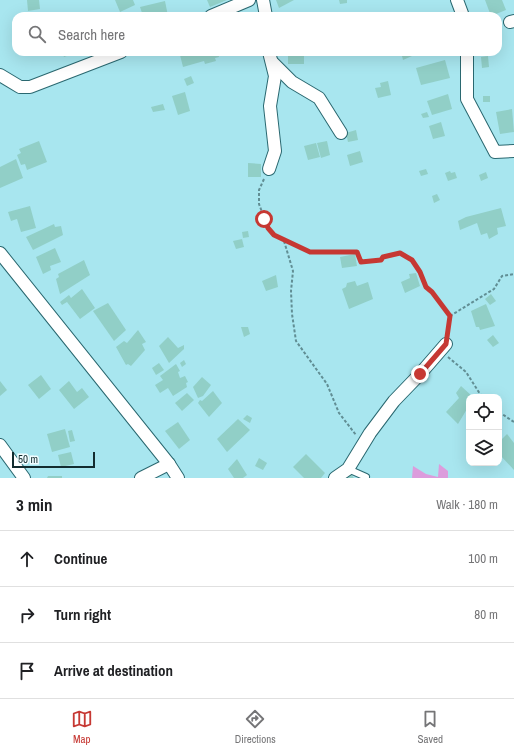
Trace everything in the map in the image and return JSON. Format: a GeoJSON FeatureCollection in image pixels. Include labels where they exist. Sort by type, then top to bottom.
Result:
{"type":"FeatureCollection","features":[{"type":"Feature","properties":{"kind":"street"},"geometry":{"type":"LineString","coordinates":[[220,12],[249,0]]}},
{"type":"Feature","properties":{"kind":"street"},"geometry":{"type":"LineString","coordinates":[[263,0],[265,12]]}},
{"type":"Feature","properties":{"kind":"street"},"geometry":{"type":"LineString","coordinates":[[457,0],[462,12]]}},
{"type":"Feature","properties":{"kind":"street"},"geometry":{"type":"LineString","coordinates":[[0,75],[9,82],[20,87],[30,87],[111,56]]}},
{"type":"Feature","properties":{"kind":"street"},"geometry":{"type":"LineString","coordinates":[[467,56],[467,100],[495,152],[514,151]]}},
{"type":"Feature","properties":{"kind":"street"},"geometry":{"type":"LineString","coordinates":[[271,58],[292,82],[319,98],[341,133]]}},
{"type":"Feature","properties":{"kind":"street"},"geometry":{"type":"LineString","coordinates":[[269,169],[275,152],[270,106],[275,76],[271,58]]}},
{"type":"Feature","properties":{"kind":"street"},"geometry":{"type":"LineString","coordinates":[[0,252],[169,464],[178,478]]}},
{"type":"Feature","properties":{"kind":"street"},"geometry":{"type":"LineString","coordinates":[[335,478],[348,469],[363,444],[394,401],[446,344]]}},
{"type":"Feature","properties":{"kind":"street"},"geometry":{"type":"LineString","coordinates":[[0,445],[24,478]]}},
{"type":"Feature","properties":{"kind":"street"},"geometry":{"type":"LineString","coordinates":[[141,478],[169,464]]}},
{"type":"Feature","properties":{"kind":"lane"},"geometry":{"type":"LineString","coordinates":[[348,469],[366,477]]}},
{"type":"Feature","properties":{"kind":"path"},"geometry":{"type":"LineString","coordinates":[[269,169],[259,190],[259,204],[268,228],[274,235],[310,252],[357,252],[361,262],[381,260],[383,257],[400,253],[412,260],[420,272],[426,287],[432,292],[450,316],[446,344],[448,357],[466,372],[480,394]]}},
{"type":"Feature","properties":{"kind":"path"},"geometry":{"type":"LineString","coordinates":[[284,241],[293,270],[291,291],[292,314],[296,341],[327,384],[339,413],[363,444]]}},
{"type":"Feature","properties":{"kind":"path"},"geometry":{"type":"LineString","coordinates":[[450,316],[494,289],[502,276],[514,274]]}},
{"type":"Feature","properties":{"kind":"path"},"geometry":{"type":"LineString","coordinates":[[502,414],[514,422]]}},
{"type":"Feature","properties":{"kind":"shaded area"},"geometry":{"type":"Polygon","coordinates":[[[439,464],[448,471],[448,478],[412,478],[413,466],[426,474],[438,477],[439,464]]]}},
{"type":"Feature","properties":{"kind":"building"},"geometry":{"type":"Polygon","coordinates":[[[27,0],[39,0],[40,9],[28,11],[27,0]]]}},
{"type":"Feature","properties":{"kind":"building"},"geometry":{"type":"Polygon","coordinates":[[[115,0],[133,0],[135,5],[120,12],[115,0]]]}},
{"type":"Feature","properties":{"kind":"building"},"geometry":{"type":"Polygon","coordinates":[[[207,0],[227,0],[210,7],[207,0]]]}},
{"type":"Feature","properties":{"kind":"building"},"geometry":{"type":"Polygon","coordinates":[[[276,0],[294,0],[279,8],[276,0]]]}},
{"type":"Feature","properties":{"kind":"building"},"geometry":{"type":"Polygon","coordinates":[[[339,0],[347,0],[347,3],[340,4],[339,0]]]}},
{"type":"Feature","properties":{"kind":"building"},"geometry":{"type":"Polygon","coordinates":[[[485,0],[502,0],[506,10],[501,12],[490,12],[485,0]]]}},
{"type":"Feature","properties":{"kind":"building"},"geometry":{"type":"Polygon","coordinates":[[[165,1],[167,12],[142,12],[140,7],[165,1]]]}},
{"type":"Feature","properties":{"kind":"building"},"geometry":{"type":"Polygon","coordinates":[[[180,56],[219,56],[215,58],[216,61],[205,64],[204,61],[183,67],[180,56]]]}},
{"type":"Feature","properties":{"kind":"building"},"geometry":{"type":"Polygon","coordinates":[[[288,56],[304,56],[304,64],[288,64],[288,56]]]}},
{"type":"Feature","properties":{"kind":"building"},"geometry":{"type":"Polygon","coordinates":[[[402,56],[412,56],[403,60],[402,56]]]}},
{"type":"Feature","properties":{"kind":"building"},"geometry":{"type":"Polygon","coordinates":[[[488,56],[489,67],[482,68],[481,57],[488,56]]]}},
{"type":"Feature","properties":{"kind":"building"},"geometry":{"type":"Polygon","coordinates":[[[445,60],[450,78],[421,85],[416,68],[445,60]]]}},
{"type":"Feature","properties":{"kind":"building"},"geometry":{"type":"Polygon","coordinates":[[[191,76],[194,83],[187,86],[184,79],[191,76]]]}},
{"type":"Feature","properties":{"kind":"building"},"geometry":{"type":"Polygon","coordinates":[[[388,81],[391,95],[378,98],[375,88],[381,87],[380,83],[388,81]]]}},
{"type":"Feature","properties":{"kind":"building"},"geometry":{"type":"Polygon","coordinates":[[[185,92],[190,111],[178,115],[172,96],[185,92]]]}},
{"type":"Feature","properties":{"kind":"building"},"geometry":{"type":"Polygon","coordinates":[[[448,94],[452,109],[432,115],[427,101],[448,94]]]}},
{"type":"Feature","properties":{"kind":"building"},"geometry":{"type":"Polygon","coordinates":[[[483,96],[490,96],[490,102],[483,102],[483,96]]]}},
{"type":"Feature","properties":{"kind":"building"},"geometry":{"type":"Polygon","coordinates":[[[163,104],[165,110],[153,112],[151,107],[163,104]]]}},
{"type":"Feature","properties":{"kind":"building"},"geometry":{"type":"Polygon","coordinates":[[[512,109],[514,132],[500,134],[496,112],[512,109]]]}},
{"type":"Feature","properties":{"kind":"building"},"geometry":{"type":"Polygon","coordinates":[[[427,112],[429,117],[423,118],[421,114],[427,112]]]}},
{"type":"Feature","properties":{"kind":"building"},"geometry":{"type":"Polygon","coordinates":[[[441,122],[445,136],[433,139],[429,126],[441,122]]]}},
{"type":"Feature","properties":{"kind":"building"},"geometry":{"type":"Polygon","coordinates":[[[356,130],[358,140],[348,142],[346,133],[356,130]]]}},
{"type":"Feature","properties":{"kind":"building"},"geometry":{"type":"Polygon","coordinates":[[[39,141],[47,162],[27,170],[25,164],[21,165],[17,155],[21,153],[19,149],[39,141]]]}},
{"type":"Feature","properties":{"kind":"building"},"geometry":{"type":"Polygon","coordinates":[[[327,141],[330,155],[321,158],[317,143],[327,141]]]}},
{"type":"Feature","properties":{"kind":"building"},"geometry":{"type":"Polygon","coordinates":[[[316,143],[320,157],[308,160],[304,146],[316,143]]]}},
{"type":"Feature","properties":{"kind":"building"},"geometry":{"type":"Polygon","coordinates":[[[360,151],[363,162],[350,166],[347,155],[360,151]]]}},
{"type":"Feature","properties":{"kind":"building"},"geometry":{"type":"Polygon","coordinates":[[[16,159],[23,178],[0,188],[0,167],[16,159]]]}},
{"type":"Feature","properties":{"kind":"building"},"geometry":{"type":"Polygon","coordinates":[[[248,163],[261,164],[261,177],[248,177],[248,163]]]}},
{"type":"Feature","properties":{"kind":"building"},"geometry":{"type":"Polygon","coordinates":[[[426,169],[428,174],[421,176],[419,171],[426,169]]]}},
{"type":"Feature","properties":{"kind":"building"},"geometry":{"type":"Polygon","coordinates":[[[450,171],[451,173],[455,172],[457,178],[448,181],[445,173],[450,171]]]}},
{"type":"Feature","properties":{"kind":"building"},"geometry":{"type":"Polygon","coordinates":[[[486,172],[488,178],[481,181],[479,175],[486,172]]]}},
{"type":"Feature","properties":{"kind":"building"},"geometry":{"type":"Polygon","coordinates":[[[437,194],[440,200],[434,203],[432,196],[437,194]]]}},
{"type":"Feature","properties":{"kind":"building"},"geometry":{"type":"Polygon","coordinates":[[[30,206],[36,228],[21,232],[17,219],[11,221],[8,212],[30,206]]]}},
{"type":"Feature","properties":{"kind":"building"},"geometry":{"type":"Polygon","coordinates":[[[501,208],[506,226],[497,228],[498,234],[489,239],[487,233],[481,235],[477,223],[460,230],[458,221],[466,217],[501,208]]]}},
{"type":"Feature","properties":{"kind":"building"},"geometry":{"type":"Polygon","coordinates":[[[54,224],[55,227],[61,226],[63,235],[33,250],[26,237],[54,224]]]}},
{"type":"Feature","properties":{"kind":"building"},"geometry":{"type":"Polygon","coordinates":[[[248,231],[249,237],[243,238],[242,232],[248,231]]]}},
{"type":"Feature","properties":{"kind":"building"},"geometry":{"type":"Polygon","coordinates":[[[242,239],[244,247],[236,249],[233,241],[242,239]]]}},
{"type":"Feature","properties":{"kind":"building"},"geometry":{"type":"Polygon","coordinates":[[[55,248],[61,262],[50,266],[51,270],[43,274],[36,257],[55,248]]]}},
{"type":"Feature","properties":{"kind":"building"},"geometry":{"type":"Polygon","coordinates":[[[355,254],[357,266],[342,268],[340,257],[355,254]]]}},
{"type":"Feature","properties":{"kind":"building"},"geometry":{"type":"Polygon","coordinates":[[[84,260],[90,275],[60,294],[56,279],[59,277],[58,274],[84,260]]]}},
{"type":"Feature","properties":{"kind":"building"},"geometry":{"type":"Polygon","coordinates":[[[416,273],[420,286],[405,293],[401,282],[410,278],[409,274],[416,273]]]}},
{"type":"Feature","properties":{"kind":"building"},"geometry":{"type":"Polygon","coordinates":[[[276,275],[278,287],[266,291],[262,281],[276,275]]]}},
{"type":"Feature","properties":{"kind":"building"},"geometry":{"type":"Polygon","coordinates":[[[355,281],[357,286],[368,282],[373,299],[349,309],[342,289],[346,287],[347,283],[355,281]]]}},
{"type":"Feature","properties":{"kind":"building"},"geometry":{"type":"Polygon","coordinates":[[[82,289],[95,308],[80,319],[67,302],[62,305],[60,302],[69,295],[71,298],[82,289]]]}},
{"type":"Feature","properties":{"kind":"building"},"geometry":{"type":"Polygon","coordinates":[[[491,294],[496,301],[490,305],[485,299],[491,294]]]}},
{"type":"Feature","properties":{"kind":"building"},"geometry":{"type":"Polygon","coordinates":[[[108,303],[126,330],[114,341],[93,311],[108,303]]]}},
{"type":"Feature","properties":{"kind":"building"},"geometry":{"type":"Polygon","coordinates":[[[486,304],[495,326],[480,330],[479,327],[476,327],[471,311],[486,304]]]}},
{"type":"Feature","properties":{"kind":"building"},"geometry":{"type":"Polygon","coordinates":[[[241,327],[248,327],[250,334],[244,337],[241,327]]]}},
{"type":"Feature","properties":{"kind":"building"},"geometry":{"type":"Polygon","coordinates":[[[138,330],[146,342],[142,344],[145,350],[131,366],[128,364],[126,365],[116,347],[124,341],[127,343],[138,330]]]}},
{"type":"Feature","properties":{"kind":"building"},"geometry":{"type":"Polygon","coordinates":[[[493,335],[499,343],[493,347],[487,340],[493,335]]]}},
{"type":"Feature","properties":{"kind":"building"},"geometry":{"type":"Polygon","coordinates":[[[168,337],[178,348],[184,345],[184,349],[169,363],[159,346],[168,337]]]}},
{"type":"Feature","properties":{"kind":"building"},"geometry":{"type":"Polygon","coordinates":[[[184,360],[186,364],[182,367],[180,363],[184,360]]]}},
{"type":"Feature","properties":{"kind":"building"},"geometry":{"type":"Polygon","coordinates":[[[159,363],[164,370],[156,375],[152,368],[159,363]]]}},
{"type":"Feature","properties":{"kind":"building"},"geometry":{"type":"Polygon","coordinates":[[[176,364],[180,371],[178,372],[180,378],[185,376],[188,382],[186,383],[187,387],[173,396],[168,388],[160,393],[155,385],[163,380],[160,376],[176,364]]]}},
{"type":"Feature","properties":{"kind":"building"},"geometry":{"type":"Polygon","coordinates":[[[41,375],[51,389],[39,399],[28,385],[41,375]]]}},
{"type":"Feature","properties":{"kind":"building"},"geometry":{"type":"Polygon","coordinates":[[[202,377],[211,385],[203,396],[198,398],[193,387],[202,377]]]}},
{"type":"Feature","properties":{"kind":"building"},"geometry":{"type":"Polygon","coordinates":[[[0,381],[7,390],[0,396],[0,381]]]}},
{"type":"Feature","properties":{"kind":"building"},"geometry":{"type":"Polygon","coordinates":[[[69,381],[77,392],[82,388],[89,397],[74,409],[59,390],[69,381]]]}},
{"type":"Feature","properties":{"kind":"building"},"geometry":{"type":"Polygon","coordinates":[[[461,386],[470,394],[466,394],[466,411],[458,424],[446,412],[459,398],[456,393],[461,386]]]}},
{"type":"Feature","properties":{"kind":"building"},"geometry":{"type":"Polygon","coordinates":[[[213,391],[222,403],[209,417],[198,403],[213,391]]]}},
{"type":"Feature","properties":{"kind":"building"},"geometry":{"type":"Polygon","coordinates":[[[187,393],[194,400],[182,411],[175,403],[187,393]]]}},
{"type":"Feature","properties":{"kind":"building"},"geometry":{"type":"Polygon","coordinates":[[[247,415],[252,418],[250,423],[243,419],[247,415]]]}},
{"type":"Feature","properties":{"kind":"building"},"geometry":{"type":"Polygon","coordinates":[[[238,419],[250,430],[227,452],[217,439],[238,419]]]}},
{"type":"Feature","properties":{"kind":"building"},"geometry":{"type":"Polygon","coordinates":[[[178,422],[190,440],[179,449],[165,431],[178,422]]]}},
{"type":"Feature","properties":{"kind":"building"},"geometry":{"type":"Polygon","coordinates":[[[65,429],[70,447],[52,452],[47,434],[65,429]]]}},
{"type":"Feature","properties":{"kind":"building"},"geometry":{"type":"Polygon","coordinates":[[[72,430],[75,441],[70,442],[68,431],[72,430]]]}},
{"type":"Feature","properties":{"kind":"building"},"geometry":{"type":"Polygon","coordinates":[[[507,434],[514,443],[514,470],[502,457],[502,439],[507,434]]]}},
{"type":"Feature","properties":{"kind":"building"},"geometry":{"type":"Polygon","coordinates":[[[71,452],[74,464],[61,467],[58,455],[71,452]]]}},
{"type":"Feature","properties":{"kind":"building"},"geometry":{"type":"Polygon","coordinates":[[[306,454],[325,473],[321,478],[304,478],[293,467],[306,454]]]}},
{"type":"Feature","properties":{"kind":"building"},"geometry":{"type":"Polygon","coordinates":[[[259,458],[267,463],[263,470],[255,466],[259,458]]]}},
{"type":"Feature","properties":{"kind":"building"},"geometry":{"type":"Polygon","coordinates":[[[237,459],[247,475],[243,478],[234,478],[228,469],[237,459]]]}},
{"type":"Feature","properties":{"kind":"building"},"geometry":{"type":"Polygon","coordinates":[[[351,474],[354,478],[346,478],[351,474]]]}},
{"type":"Feature","properties":{"kind":"building"},"geometry":{"type":"Polygon","coordinates":[[[48,476],[62,476],[62,478],[47,478],[48,476]]]}},
{"type":"Feature","properties":{"kind":"route"},"geometry":{"type":"LineString","coordinates":[[264,219],[268,228],[274,235],[310,252],[357,252],[361,262],[381,260],[383,257],[400,253],[412,260],[420,272],[426,287],[432,292],[450,316],[446,344],[420,374]]}}]}
